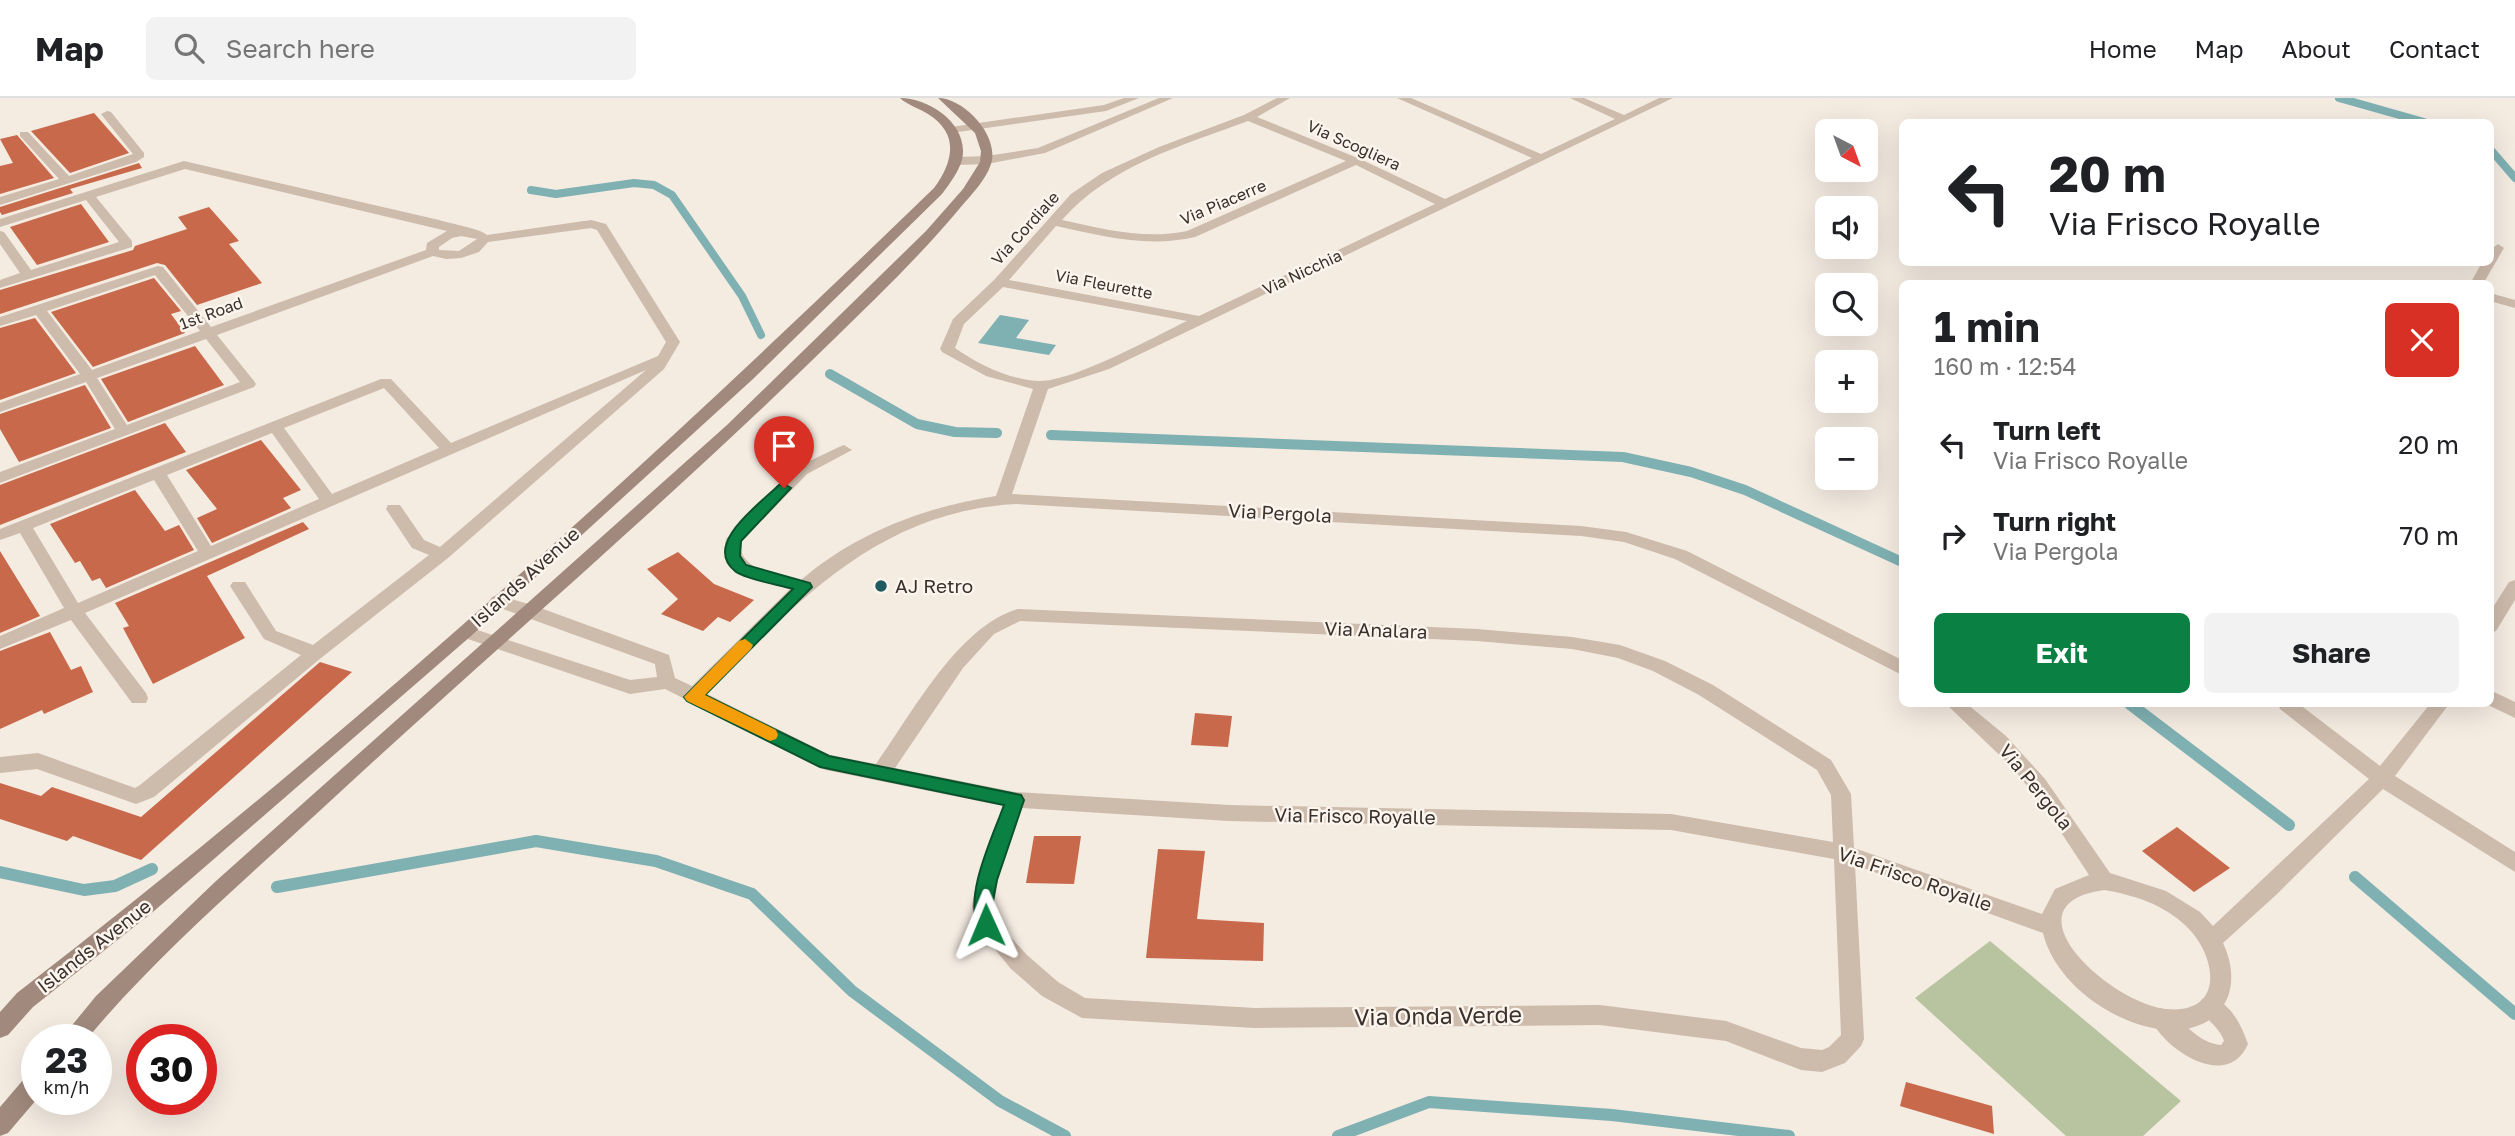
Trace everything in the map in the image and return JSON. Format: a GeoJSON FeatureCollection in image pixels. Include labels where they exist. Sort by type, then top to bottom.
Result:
{"type":"FeatureCollection","features":[{"type":"Feature","properties":{"kind":"street"},"geometry":{"type":"LineString","coordinates":[[905,98],[941,118],[959,145],[958,161],[987,160],[1041,151],[1168,98]]}},
{"type":"Feature","properties":{"kind":"street"},"geometry":{"type":"LineString","coordinates":[[943,98],[964,112],[976,125],[983,140],[987,160]]}},
{"type":"Feature","properties":{"kind":"street"},"geometry":{"type":"LineString","coordinates":[[951,131],[976,125],[1106,108],[1134,98]]}},
{"type":"Feature","properties":{"kind":"street","name":"Via Cordiale"},"geometry":{"type":"LineString","coordinates":[[1042,385],[1005,378],[968,364],[947,349],[958,322],[1000,282],[1075,197],[1106,176],[1163,149],[1248,117],[1285,98]]}},
{"type":"Feature","properties":{"kind":"street"},"geometry":{"type":"LineString","coordinates":[[1402,98],[1541,158]]}},
{"type":"Feature","properties":{"kind":"street"},"geometry":{"type":"LineString","coordinates":[[1575,98],[1624,119]]}},
{"type":"Feature","properties":{"kind":"street","name":"Via Nicchia"},"geometry":{"type":"LineString","coordinates":[[1042,385],[1104,366],[1668,98]]}},
{"type":"Feature","properties":{"kind":"street"},"geometry":{"type":"LineString","coordinates":[[1106,108],[1123,117]]}},
{"type":"Feature","properties":{"kind":"street"},"geometry":{"type":"LineString","coordinates":[[0,201],[140,155],[107,114]]}},
{"type":"Feature","properties":{"kind":"street","name":"Via Scogliera"},"geometry":{"type":"LineString","coordinates":[[1248,117],[1356,161],[1445,204]]}},
{"type":"Feature","properties":{"kind":"street"},"geometry":{"type":"LineString","coordinates":[[23,134],[66,180]]}},
{"type":"Feature","properties":{"kind":"street","name":"Islands Avenue"},"geometry":{"type":"LineString","coordinates":[[84,1024],[225,884],[803,362],[903,263],[978,179],[987,160]]}},
{"type":"Feature","properties":{"kind":"street","name":"Islands Avenue"},"geometry":{"type":"LineString","coordinates":[[0,1028],[25,1000],[147,905],[465,632],[748,376],[938,191],[950,177],[958,161]]}},
{"type":"Feature","properties":{"kind":"street","name":"Via Piacerre"},"geometry":{"type":"LineString","coordinates":[[1055,222],[1139,239],[1167,241],[1191,234],[1356,161]]}},
{"type":"Feature","properties":{"kind":"street"},"geometry":{"type":"LineString","coordinates":[[0,223],[184,165],[461,232],[473,232],[481,234],[484,239]]}},
{"type":"Feature","properties":{"kind":"street"},"geometry":{"type":"LineString","coordinates":[[0,284],[127,244],[88,195]]}},
{"type":"Feature","properties":{"kind":"street"},"geometry":{"type":"LineString","coordinates":[[0,765],[38,761],[136,796],[142,794],[442,554],[649,375],[667,356],[673,342],[602,227],[591,224],[484,239],[476,249],[456,256],[433,252],[432,246],[438,240],[461,232]]}},
{"type":"Feature","properties":{"kind":"street"},"geometry":{"type":"LineString","coordinates":[[0,235],[29,275]]}},
{"type":"Feature","properties":{"kind":"street"},"geometry":{"type":"LineString","coordinates":[[2494,254],[2498,248]]}},
{"type":"Feature","properties":{"kind":"street","name":"1st Road"},"geometry":{"type":"LineString","coordinates":[[0,408],[433,252]]}},
{"type":"Feature","properties":{"kind":"street"},"geometry":{"type":"LineString","coordinates":[[0,322],[158,270],[249,384],[0,478]]}},
{"type":"Feature","properties":{"kind":"street","name":"Via Fleurette"},"geometry":{"type":"LineString","coordinates":[[1000,282],[1201,320]]}},
{"type":"Feature","properties":{"kind":"street"},"geometry":{"type":"LineString","coordinates":[[2494,298],[2515,304]]}},
{"type":"Feature","properties":{"kind":"street"},"geometry":{"type":"LineString","coordinates":[[38,309],[89,376],[124,432]]}},
{"type":"Feature","properties":{"kind":"street"},"geometry":{"type":"LineString","coordinates":[[0,643],[667,356]]}},
{"type":"Feature","properties":{"kind":"street"},"geometry":{"type":"LineString","coordinates":[[0,534],[386,382],[449,450]]}},
{"type":"Feature","properties":{"kind":"street"},"geometry":{"type":"LineString","coordinates":[[1002,500],[1042,385]]}},
{"type":"Feature","properties":{"kind":"street"},"geometry":{"type":"LineString","coordinates":[[274,425],[329,502]]}},
{"type":"Feature","properties":{"kind":"street"},"geometry":{"type":"LineString","coordinates":[[804,587],[741,568],[733,557],[731,547],[734,539],[801,471],[844,450]]}},
{"type":"Feature","properties":{"kind":"street"},"geometry":{"type":"LineString","coordinates":[[157,472],[208,554]]}},
{"type":"Feature","properties":{"kind":"street","name":"Via Pergola"},"geometry":{"type":"LineString","coordinates":[[693,697],[804,587],[854,550],[891,532],[935,516],[1002,500],[1064,500],[1553,529],[1626,537],[1681,555],[1899,666]]}},
{"type":"Feature","properties":{"kind":"street"},"geometry":{"type":"LineString","coordinates":[[394,509],[418,544],[442,554]]}},
{"type":"Feature","properties":{"kind":"street"},"geometry":{"type":"LineString","coordinates":[[23,525],[74,611],[139,698]]}},
{"type":"Feature","properties":{"kind":"street"},"geometry":{"type":"LineString","coordinates":[[239,586],[270,635],[315,653]]}},
{"type":"Feature","properties":{"kind":"street"},"geometry":{"type":"LineString","coordinates":[[2494,620],[2515,586]]}},
{"type":"Feature","properties":{"kind":"street","name":"Via Frisco Royalle"},"geometry":{"type":"LineString","coordinates":[[498,601],[663,660],[667,682],[693,697],[826,762],[880,774],[1015,800],[1229,813],[1671,822],[1845,853],[2051,926]]}},
{"type":"Feature","properties":{"kind":"street","name":"Via Analara"},"geometry":{"type":"LineString","coordinates":[[880,774],[957,663],[988,630],[1018,615],[1490,636],[1572,643],[1619,652],[1659,666],[1706,690],[1824,765],[1842,794],[1845,853]]}},
{"type":"Feature","properties":{"kind":"street"},"geometry":{"type":"LineString","coordinates":[[465,632],[630,687],[667,682]]}},
{"type":"Feature","properties":{"kind":"street"},"geometry":{"type":"LineString","coordinates":[[2494,699],[2515,711]]}},
{"type":"Feature","properties":{"kind":"street","name":"Via Pergola"},"geometry":{"type":"LineString","coordinates":[[1958,707],[2004,746],[2058,808],[2104,881]]}},
{"type":"Feature","properties":{"kind":"street"},"geometry":{"type":"LineString","coordinates":[[2291,707],[2382,778],[2515,863]]}},
{"type":"Feature","properties":{"kind":"street"},"geometry":{"type":"LineString","coordinates":[[2211,941],[2382,778],[2438,707]]}},
{"type":"Feature","properties":{"kind":"street","name":"Via Onda Verde"},"geometry":{"type":"LineString","coordinates":[[1015,800],[988,880],[983,906],[986,925],[1019,962],[1050,989],[1082,1008],[1255,1018],[1600,1015],[1726,1031],[1801,1059],[1822,1061],[1838,1055],[1853,1040],[1845,853]]}},
{"type":"Feature","properties":{"kind":"street"},"geometry":{"type":"LineString","coordinates":[[2104,881],[2127,884],[2174,905],[2195,921],[2211,941],[2220,959],[2223,977],[2220,993],[2210,1006],[2180,1018],[2161,1018],[2135,1012],[2088,985],[2069,965],[2057,946],[2051,926],[2054,907],[2064,892],[2081,883],[2104,881]]}},
{"type":"Feature","properties":{"kind":"street"},"geometry":{"type":"LineString","coordinates":[[2161,1018],[2190,1046],[2207,1055],[2225,1056],[2237,1044],[2231,1027],[2210,1006]]}},
{"type":"Feature","properties":{"kind":"street"},"geometry":{"type":"LineString","coordinates":[[0,1125],[21,1100]]}},
{"type":"Feature","properties":{"kind":"green space"},"geometry":{"type":"Polygon","coordinates":[[[1990,941],[2181,1101],[2143,1136],[2066,1136],[1915,998],[1990,941]]]}},
{"type":"Feature","properties":{"kind":"water"},"geometry":{"type":"Polygon","coordinates":[[[1000,315],[1029,320],[1016,338],[1056,345],[1049,355],[978,343],[1000,315]]]}},
{"type":"Feature","properties":{"kind":"building"},"geometry":{"type":"Polygon","coordinates":[[[94,113],[129,153],[70,173],[31,131],[94,113]]]}},
{"type":"Feature","properties":{"kind":"building"},"geometry":{"type":"Polygon","coordinates":[[[17,135],[54,178],[0,194],[0,166],[13,163],[0,139],[17,135]]]}},
{"type":"Feature","properties":{"kind":"building"},"geometry":{"type":"Polygon","coordinates":[[[139,163],[142,168],[70,189],[73,193],[2,215],[0,212],[0,207],[139,163]]]}},
{"type":"Feature","properties":{"kind":"building"},"geometry":{"type":"Polygon","coordinates":[[[81,204],[109,242],[37,265],[10,227],[81,204]]]}},
{"type":"Feature","properties":{"kind":"building"},"geometry":{"type":"Polygon","coordinates":[[[209,207],[239,241],[229,244],[262,283],[197,305],[165,265],[157,263],[0,314],[0,290],[133,250],[135,246],[187,229],[178,217],[209,207]]]}},
{"type":"Feature","properties":{"kind":"building"},"geometry":{"type":"Polygon","coordinates":[[[154,278],[181,311],[171,314],[185,333],[93,367],[51,312],[154,278]]]}},
{"type":"Feature","properties":{"kind":"building"},"geometry":{"type":"Polygon","coordinates":[[[35,318],[76,373],[0,400],[0,328],[35,318]]]}},
{"type":"Feature","properties":{"kind":"building"},"geometry":{"type":"Polygon","coordinates":[[[195,346],[224,385],[128,422],[101,379],[195,346]]]}},
{"type":"Feature","properties":{"kind":"building"},"geometry":{"type":"Polygon","coordinates":[[[85,385],[111,428],[19,462],[0,429],[0,414],[85,385]]]}},
{"type":"Feature","properties":{"kind":"building"},"geometry":{"type":"Polygon","coordinates":[[[165,423],[186,452],[0,525],[0,485],[165,423]]]}},
{"type":"Feature","properties":{"kind":"building"},"geometry":{"type":"Polygon","coordinates":[[[261,440],[301,490],[283,498],[291,508],[212,543],[197,518],[217,509],[186,470],[261,440]]]}},
{"type":"Feature","properties":{"kind":"building"},"geometry":{"type":"Polygon","coordinates":[[[135,490],[165,531],[179,525],[194,550],[106,588],[100,578],[92,581],[80,561],[75,563],[50,524],[135,490]]]}},
{"type":"Feature","properties":{"kind":"building"},"geometry":{"type":"Polygon","coordinates":[[[303,522],[309,529],[207,576],[245,638],[153,684],[123,628],[129,626],[115,603],[303,522]]]}},
{"type":"Feature","properties":{"kind":"building"},"geometry":{"type":"Polygon","coordinates":[[[0,551],[40,616],[0,633],[0,551]]]}},
{"type":"Feature","properties":{"kind":"building"},"geometry":{"type":"Polygon","coordinates":[[[678,552],[714,584],[754,600],[730,622],[718,617],[703,631],[661,614],[678,599],[647,569],[678,552]]]}},
{"type":"Feature","properties":{"kind":"building"},"geometry":{"type":"Polygon","coordinates":[[[50,632],[71,670],[81,666],[93,692],[44,714],[42,710],[0,729],[0,651],[50,632]]]}},
{"type":"Feature","properties":{"kind":"building"},"geometry":{"type":"Polygon","coordinates":[[[320,662],[352,672],[141,860],[73,836],[67,841],[0,819],[0,783],[41,796],[52,787],[141,817],[320,662]]]}},
{"type":"Feature","properties":{"kind":"building"},"geometry":{"type":"Polygon","coordinates":[[[1195,713],[1232,716],[1228,747],[1191,745],[1195,713]]]}},
{"type":"Feature","properties":{"kind":"building"},"geometry":{"type":"Polygon","coordinates":[[[2177,827],[2230,868],[2194,892],[2142,851],[2177,827]]]}},
{"type":"Feature","properties":{"kind":"building"},"geometry":{"type":"Polygon","coordinates":[[[1034,836],[1081,836],[1074,884],[1026,883],[1034,836]]]}},
{"type":"Feature","properties":{"kind":"building"},"geometry":{"type":"Polygon","coordinates":[[[1158,849],[1205,851],[1197,919],[1264,923],[1263,961],[1146,958],[1158,849]]]}},
{"type":"Feature","properties":{"kind":"building"},"geometry":{"type":"Polygon","coordinates":[[[1906,1082],[1992,1106],[1994,1134],[1900,1106],[1906,1082]]]}},
{"type":"Feature","properties":{"kind":"waterway"},"geometry":{"type":"LineString","coordinates":[[2339,98],[2413,119]]}},
{"type":"Feature","properties":{"kind":"waterway"},"geometry":{"type":"LineString","coordinates":[[2494,154],[2515,178]]}},
{"type":"Feature","properties":{"kind":"waterway"},"geometry":{"type":"LineString","coordinates":[[531,190],[556,194],[634,183],[654,185],[672,195],[742,296],[761,335]]}},
{"type":"Feature","properties":{"kind":"waterway"},"geometry":{"type":"LineString","coordinates":[[830,374],[917,424],[955,432],[997,433]]}},
{"type":"Feature","properties":{"kind":"waterway"},"geometry":{"type":"LineString","coordinates":[[1051,435],[1623,457],[1691,472],[1745,490],[1899,561]]}},
{"type":"Feature","properties":{"kind":"waterway"},"geometry":{"type":"LineString","coordinates":[[2134,707],[2289,825]]}},
{"type":"Feature","properties":{"kind":"waterway"},"geometry":{"type":"LineString","coordinates":[[277,887],[536,841],[656,861],[752,894],[852,991],[1000,1101],[1065,1136]]}},
{"type":"Feature","properties":{"kind":"waterway"},"geometry":{"type":"LineString","coordinates":[[0,872],[84,890],[115,886],[152,869]]}},
{"type":"Feature","properties":{"kind":"waterway"},"geometry":{"type":"LineString","coordinates":[[2355,877],[2515,1014]]}},
{"type":"Feature","properties":{"kind":"waterway"},"geometry":{"type":"LineString","coordinates":[[1338,1136],[1429,1102],[1612,1115],[1789,1136]]}},
{"type":"Feature","properties":{"kind":"slow traffic"},"geometry":{"type":"LineString","coordinates":[[745,645],[693,697],[770,735]]}},
{"type":"Feature","properties":{"kind":"place","name":"AJ Retro"},"geometry":{"type":"Point","coordinates":[881,586]}},
{"type":"Feature","properties":{"kind":"route"},"geometry":{"type":"LineString","coordinates":[[784,488],[734,539],[731,547],[733,557],[741,568],[804,587],[693,697],[826,762],[1015,800],[988,880],[983,906],[986,925]]}}]}
